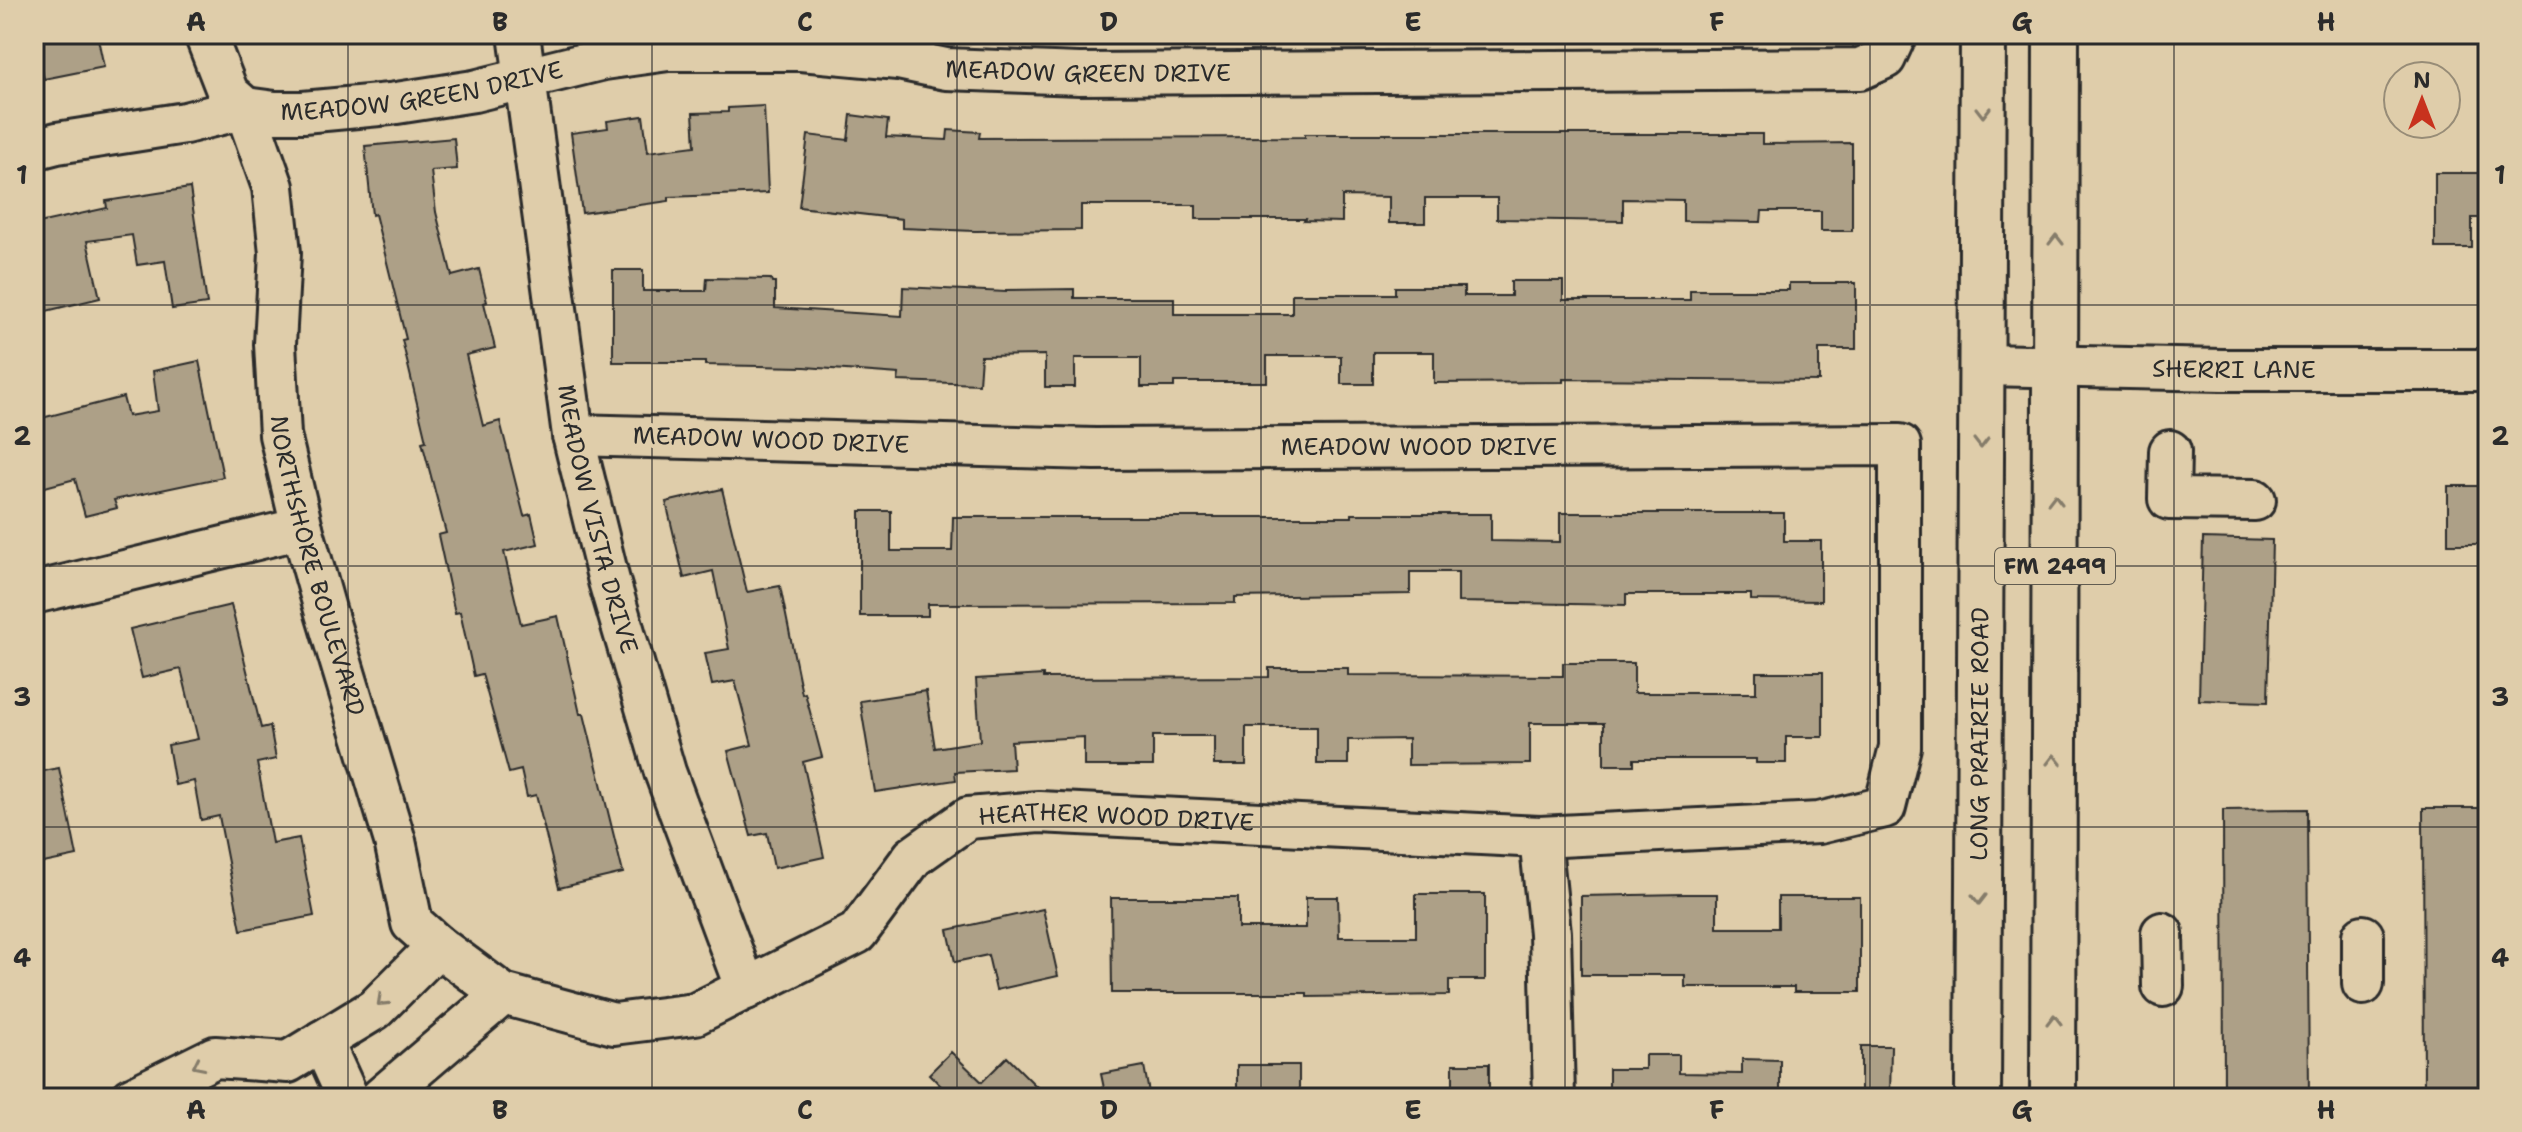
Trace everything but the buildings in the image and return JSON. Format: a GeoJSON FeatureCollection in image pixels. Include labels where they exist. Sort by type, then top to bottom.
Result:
{"type":"FeatureCollection","features":[{"type":"Feature","properties":{"kind":"main road","name":"LONG PRAIRIE ROAD"},"geometry":{"type":"LineString","coordinates":[[1978,1098],[1983,34]]}},
{"type":"Feature","properties":{"kind":"main road","name":"FM 2499"},"geometry":{"type":"LineString","coordinates":[[2053,1098],[2056,34]]}},
{"type":"Feature","properties":{"kind":"street","name":"NORTHSHORE BOULEVARD"},"geometry":{"type":"LineString","coordinates":[[205,34],[228,93],[245,108],[273,187],[280,253],[275,344],[280,435],[302,528],[395,841],[412,923],[438,946]]}},
{"type":"Feature","properties":{"kind":"street","name":"MEADOW VISTA DRIVE"},"geometry":{"type":"LineString","coordinates":[[519,34],[573,435],[609,581],[665,772],[746,989]]}},
{"type":"Feature","properties":{"kind":"street","name":"MEADOW GREEN DRIVE"},"geometry":{"type":"LineString","coordinates":[[34,149],[185,123],[245,108],[303,112],[390,104],[474,91],[604,59],[668,50],[801,50],[898,59],[946,69],[1079,74],[1860,69],[1885,58],[1891,44]]}},
{"type":"Feature","properties":{"kind":"street","name":"SHERRI LANE"},"geometry":{"type":"LineString","coordinates":[[1982,365],[2222,370],[2488,370]]}},
{"type":"Feature","properties":{"kind":"street","name":"MEADOW WOOD DRIVE"},"geometry":{"type":"LineString","coordinates":[[573,435],[1095,449],[1900,445],[1900,747],[1885,807]]}},
{"type":"Feature","properties":{"kind":"street"},"geometry":{"type":"LineString","coordinates":[[2170,451],[2169,499],[2255,500]]}},
{"type":"Feature","properties":{"kind":"street"},"geometry":{"type":"LineString","coordinates":[[34,593],[302,528]]}},
{"type":"Feature","properties":{"kind":"street","name":"HEATHER WOOD DRIVE"},"geometry":{"type":"LineString","coordinates":[[438,946],[503,994],[614,1024],[695,1014],[857,933],[913,857],[968,818],[1039,812],[1540,837],[1819,823],[1885,807]]}},
{"type":"Feature","properties":{"kind":"street"},"geometry":{"type":"LineString","coordinates":[[1540,837],[1550,933],[1554,1098]]}},
{"type":"Feature","properties":{"kind":"street"},"geometry":{"type":"LineString","coordinates":[[2162,933],[2163,986]]}},
{"type":"Feature","properties":{"kind":"street"},"geometry":{"type":"LineString","coordinates":[[2363,936],[2363,984]]}},
{"type":"Feature","properties":{"kind":"street"},"geometry":{"type":"LineString","coordinates":[[132,1098],[215,1057],[288,1062],[375,1009],[438,946]]}},
{"type":"Feature","properties":{"kind":"street"},"geometry":{"type":"LineString","coordinates":[[381,1098],[503,994]]}},
{"type":"Feature","properties":{"kind":"street"},"geometry":{"type":"LineString","coordinates":[[322,1041],[348,1098]]}}]}
